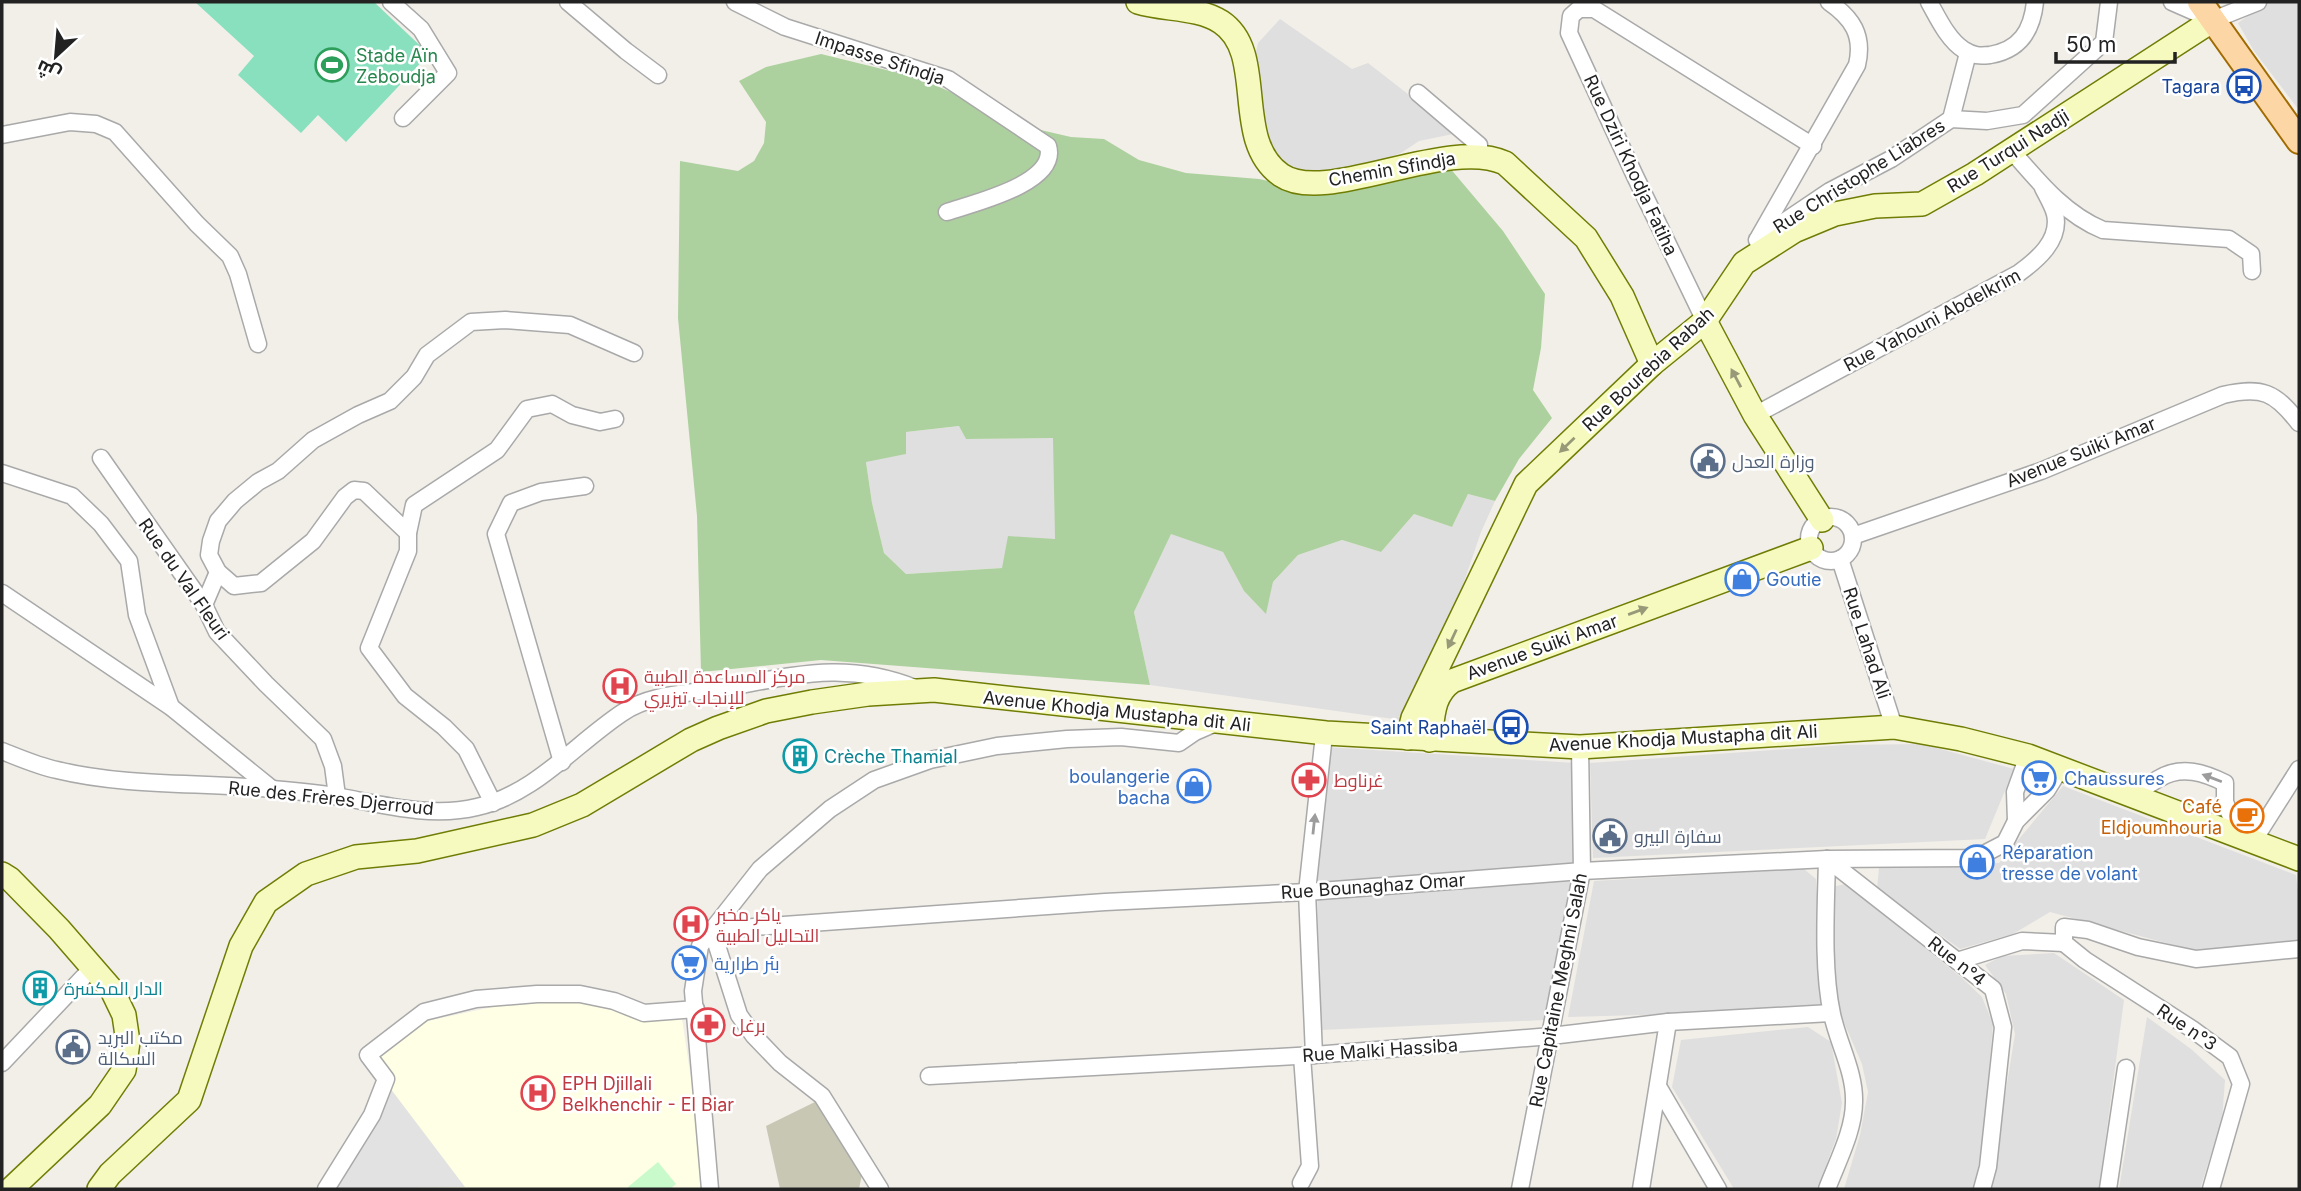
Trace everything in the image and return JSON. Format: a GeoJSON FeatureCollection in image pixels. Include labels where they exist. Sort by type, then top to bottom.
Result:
{"type":"FeatureCollection","features":[{"type":"Feature","properties":{"kind":"main road","name":"Chemin Sfindja"},"geometry":{"type":"LineString","coordinates":[[1138,2],[1204,15],[1223,23],[1230,30],[1241,47],[1251,111],[1261,152],[1282,176],[1305,182],[1326,181],[1426,162],[1479,156],[1492,157],[1516,171],[1586,238],[1622,296],[1652,364]]}},
{"type":"Feature","properties":{"kind":"main road"},"geometry":{"type":"LineString","coordinates":[[2206,11],[2299,141]]}},
{"type":"Feature","properties":{"kind":"main road","name":"Rue Turqui Nadji"},"geometry":{"type":"LineString","coordinates":[[1744,263],[1794,230],[1835,214],[1875,206],[1922,204],[2011,150],[2206,11]]}},
{"type":"Feature","properties":{"kind":"main road","name":"Rue Bourebia Rabah"},"geometry":{"type":"LineString","coordinates":[[1419,739],[1413,718],[1436,687],[1526,484],[1652,364],[1706,321],[1744,263]]}},
{"type":"Feature","properties":{"kind":"main road"},"geometry":{"type":"LineString","coordinates":[[1706,321],[1755,415],[1822,520]]}},
{"type":"Feature","properties":{"kind":"main road","name":"Avenue Suiki Amar"},"geometry":{"type":"LineString","coordinates":[[1436,687],[1811,548]]}},
{"type":"Feature","properties":{"kind":"main road","name":"Avenue Khodja Mustapha dit Ali"},"geometry":{"type":"LineString","coordinates":[[99,1189],[110,1174],[189,1100],[241,946],[266,902],[306,874],[356,857],[417,851],[533,825],[582,805],[691,740],[743,718],[812,702],[869,694],[947,692],[1326,733],[1580,747],[1894,727],[1961,739],[2028,756],[2299,859]]}},
{"type":"Feature","properties":{"kind":"main road"},"geometry":{"type":"LineString","coordinates":[[2,874],[58,929],[112,990],[124,1015],[128,1042],[124,1070],[100,1105],[11,1189]]}},
{"type":"Feature","properties":{"kind":"street"},"geometry":{"type":"LineString","coordinates":[[391,2],[421,29],[448,73],[403,118]]}},
{"type":"Feature","properties":{"kind":"street"},"geometry":{"type":"LineString","coordinates":[[568,2],[657,75]]}},
{"type":"Feature","properties":{"kind":"street","name":"Impasse Sfindja"},"geometry":{"type":"LineString","coordinates":[[735,2],[785,27],[948,79],[1048,146],[1049,160],[1042,172],[1010,191],[947,212]]}},
{"type":"Feature","properties":{"kind":"street","name":"Rue Bourebia Rabah"},"geometry":{"type":"LineString","coordinates":[[1744,263],[1857,65],[1860,54],[1857,31],[1852,21],[1829,2]]}},
{"type":"Feature","properties":{"kind":"street"},"geometry":{"type":"LineString","coordinates":[[1929,2],[1957,44],[1968,53],[1981,56],[2005,52],[2016,45],[2030,26],[2035,2]]}},
{"type":"Feature","properties":{"kind":"street","name":"Rue Christophe Liabres"},"geometry":{"type":"LineString","coordinates":[[1757,240],[1830,191],[1891,159],[1951,119],[1987,121],[2023,115],[2104,42],[2109,2]]}},
{"type":"Feature","properties":{"kind":"street"},"geometry":{"type":"LineString","coordinates":[[2172,2],[2206,11]]}},
{"type":"Feature","properties":{"kind":"street","name":"Rue Turqui Nadji"},"geometry":{"type":"LineString","coordinates":[[2206,11],[2258,2]]}},
{"type":"Feature","properties":{"kind":"street","name":"Rue Dziri Khodja Fatiha"},"geometry":{"type":"LineString","coordinates":[[1706,321],[1569,33],[1571,16],[1579,9],[1594,9],[1813,146]]}},
{"type":"Feature","properties":{"kind":"street"},"geometry":{"type":"LineString","coordinates":[[1951,119],[1968,53]]}},
{"type":"Feature","properties":{"kind":"street"},"geometry":{"type":"LineString","coordinates":[[1418,93],[1479,145],[1479,156]]}},
{"type":"Feature","properties":{"kind":"street"},"geometry":{"type":"LineString","coordinates":[[2,135],[70,122],[96,124],[115,132],[197,224],[230,256],[238,274],[258,344]]}},
{"type":"Feature","properties":{"kind":"street"},"geometry":{"type":"LineString","coordinates":[[2011,150],[2043,188],[2086,223],[2103,230],[2229,239],[2250,254],[2252,271]]}},
{"type":"Feature","properties":{"kind":"street","name":"Rue Yahouni Abdelkrim"},"geometry":{"type":"LineString","coordinates":[[1755,415],[2020,274],[2040,259],[2052,240],[2056,216],[2043,188]]}},
{"type":"Feature","properties":{"kind":"street"},"geometry":{"type":"LineString","coordinates":[[408,534],[364,491],[354,490],[345,497],[313,541],[261,583],[234,586],[218,572],[209,555],[218,521],[235,501],[258,482],[278,471],[313,440],[390,401],[414,377],[427,355],[471,322],[505,320],[570,325],[634,353]]}},
{"type":"Feature","properties":{"kind":"street","name":"Avenue Suiki Amar"},"geometry":{"type":"LineString","coordinates":[[1853,536],[2040,471],[2223,395],[2246,390],[2268,394],[2286,407],[2299,423]]}},
{"type":"Feature","properties":{"kind":"street"},"geometry":{"type":"LineString","coordinates":[[493,803],[466,750],[444,727],[405,696],[369,648],[408,551],[408,534],[414,505],[497,450],[527,409],[552,404],[572,415],[600,422],[615,419]]}},
{"type":"Feature","properties":{"kind":"street","name":"Rue du Val Fleuri"},"geometry":{"type":"LineString","coordinates":[[101,458],[204,605],[217,632],[265,684],[323,738],[333,766],[337,796]]}},
{"type":"Feature","properties":{"kind":"street"},"geometry":{"type":"LineString","coordinates":[[2,473],[72,496],[101,524],[129,561],[137,615],[171,707]]}},
{"type":"Feature","properties":{"kind":"street"},"geometry":{"type":"LineString","coordinates":[[562,762],[496,534],[511,503],[541,492],[585,486]]}},
{"type":"Feature","properties":{"kind":"street"},"geometry":{"type":"LineString","coordinates":[[1829,518],[1842,520],[1853,536],[1850,550],[1840,559],[1827,561],[1811,548],[1812,528],[1829,518]]}},
{"type":"Feature","properties":{"kind":"street","name":"Rue Lahad Ali"},"geometry":{"type":"LineString","coordinates":[[1840,559],[1894,727]]}},
{"type":"Feature","properties":{"kind":"street"},"geometry":{"type":"LineString","coordinates":[[204,605],[218,572]]}},
{"type":"Feature","properties":{"kind":"street"},"geometry":{"type":"LineString","coordinates":[[2,593],[171,707],[272,789]]}},
{"type":"Feature","properties":{"kind":"street","name":"Rue des Frères Djerroud"},"geometry":{"type":"LineString","coordinates":[[2,751],[56,770],[110,779],[272,789],[337,796],[396,808],[441,811],[475,808],[493,803],[525,787],[562,762],[623,712],[647,701],[808,672],[877,676],[920,691]]}},
{"type":"Feature","properties":{"kind":"street"},"geometry":{"type":"LineString","coordinates":[[710,1189],[693,991],[700,946],[760,869],[830,809],[874,779],[930,760],[997,746],[1067,739],[1121,737],[1180,743],[1195,732],[1218,722]]}},
{"type":"Feature","properties":{"kind":"street"},"geometry":{"type":"LineString","coordinates":[[1301,1183],[1310,1166],[1307,892],[1326,733]]}},
{"type":"Feature","properties":{"kind":"street","name":"Rue Capitaine Meghni Salah"},"geometry":{"type":"LineString","coordinates":[[1520,1189],[1582,871],[1580,747]]}},
{"type":"Feature","properties":{"kind":"street"},"geometry":{"type":"LineString","coordinates":[[2016,821],[2015,792],[2028,756]]}},
{"type":"Feature","properties":{"kind":"street","name":"Rue Bounaghaz Omar"},"geometry":{"type":"LineString","coordinates":[[712,930],[1091,903],[1307,892],[1582,871],[1827,859],[1966,858],[1982,855],[2005,843],[2016,821],[2047,790],[2060,769]]}},
{"type":"Feature","properties":{"kind":"street"},"geometry":{"type":"LineString","coordinates":[[2131,794],[2181,770],[2207,774],[2225,783],[2225,802],[2246,837],[2299,769]]}},
{"type":"Feature","properties":{"kind":"street"},"geometry":{"type":"LineString","coordinates":[[1827,859],[1826,946],[1831,1013],[1851,1077],[1854,1102],[1849,1131],[1827,1189]]}},
{"type":"Feature","properties":{"kind":"street","name":"Rue n°4"},"geometry":{"type":"LineString","coordinates":[[1827,859],[1993,989],[2003,1027],[1988,1167],[1982,1189]]}},
{"type":"Feature","properties":{"kind":"street"},"geometry":{"type":"LineString","coordinates":[[1957,961],[2022,941],[2064,943],[2064,927],[2088,930],[2138,947],[2196,959],[2299,949]]}},
{"type":"Feature","properties":{"kind":"street"},"geometry":{"type":"LineString","coordinates":[[712,930],[739,1015],[754,1036],[780,1063],[822,1096],[880,1189]]}},
{"type":"Feature","properties":{"kind":"street","name":"Rue n°3"},"geometry":{"type":"LineString","coordinates":[[2064,943],[2085,960],[2192,1029],[2230,1057],[2241,1084],[2211,1189]]}},
{"type":"Feature","properties":{"kind":"street"},"geometry":{"type":"LineString","coordinates":[[2,1063],[92,968]]}},
{"type":"Feature","properties":{"kind":"street"},"geometry":{"type":"LineString","coordinates":[[326,1189],[372,1115],[386,1079],[368,1055],[424,1012],[476,999],[537,994],[580,994],[614,1001],[644,1013],[696,1009]]}},
{"type":"Feature","properties":{"kind":"street","name":"Rue Malki Hassiba"},"geometry":{"type":"LineString","coordinates":[[929,1076],[1308,1056],[1551,1036],[1668,1022],[1831,1013]]}},
{"type":"Feature","properties":{"kind":"street"},"geometry":{"type":"LineString","coordinates":[[1641,1189],[1668,1022]]}},
{"type":"Feature","properties":{"kind":"street"},"geometry":{"type":"LineString","coordinates":[[2108,1189],[2126,1068]]}},
{"type":"Feature","properties":{"kind":"street"},"geometry":{"type":"LineString","coordinates":[[1659,1088],[1718,1189]]}},
{"type":"Feature","properties":{"kind":"shaded area"},"geometry":{"type":"Polygon","coordinates":[[[2267,2],[2299,3],[2299,110],[2254,51],[2238,23],[2267,2]]]}},
{"type":"Feature","properties":{"kind":"shaded area"},"geometry":{"type":"Polygon","coordinates":[[[1280,19],[1352,69],[1368,63],[1458,133],[1419,141],[1401,153],[1352,170],[1312,172],[1290,168],[1264,149],[1251,73],[1258,43],[1280,19]]]}},
{"type":"Feature","properties":{"kind":"shaded area"},"geometry":{"type":"Polygon","coordinates":[[[960,426],[966,439],[1054,438],[1055,539],[1002,568],[906,574],[884,553],[872,503],[866,461],[905,454],[906,432],[960,426]]]}},
{"type":"Feature","properties":{"kind":"shaded area"},"geometry":{"type":"Polygon","coordinates":[[[1468,494],[1495,501],[1481,532],[1426,693],[1415,710],[1401,720],[1150,685],[1134,612],[1171,533],[1223,552],[1244,591],[1266,613],[1273,582],[1298,555],[1342,540],[1381,552],[1414,514],[1452,527],[1468,494]]]}},
{"type":"Feature","properties":{"kind":"shaded area"},"geometry":{"type":"Polygon","coordinates":[[[1922,744],[2014,769],[1985,839],[1593,858],[1590,763],[1844,745],[1922,744]]]}},
{"type":"Feature","properties":{"kind":"shaded area"},"geometry":{"type":"Polygon","coordinates":[[[1326,747],[1575,763],[1578,869],[1312,887],[1326,747]]]}},
{"type":"Feature","properties":{"kind":"shaded area"},"geometry":{"type":"Polygon","coordinates":[[[2063,786],[2296,875],[2299,899],[2298,942],[2196,951],[2050,912],[2013,934],[1960,949],[1877,889],[1879,868],[1999,863],[2063,786]]]}},
{"type":"Feature","properties":{"kind":"shaded area"},"geometry":{"type":"Polygon","coordinates":[[[1804,869],[1816,879],[1824,1010],[1568,1017],[1594,881],[1804,869]]]}},
{"type":"Feature","properties":{"kind":"shaded area"},"geometry":{"type":"Polygon","coordinates":[[[1572,877],[1545,1020],[1321,1030],[1317,890],[1572,877]]]}},
{"type":"Feature","properties":{"kind":"shaded area"},"geometry":{"type":"Polygon","coordinates":[[[1845,884],[1982,997],[1993,1024],[1982,1153],[1972,1189],[1844,1189],[1860,1135],[1868,1092],[1862,1064],[1839,1011],[1830,952],[1832,887],[1845,884]]]}},
{"type":"Feature","properties":{"kind":"shaded area"},"geometry":{"type":"Polygon","coordinates":[[[2054,953],[2124,1000],[2099,1189],[1990,1189],[2015,1034],[2006,994],[1985,965],[2002,956],[2054,953]]]}},
{"type":"Feature","properties":{"kind":"shaded area","name":"EPH Djillali Belkhenchir - El Biar"},"geometry":{"type":"Polygon","coordinates":[[[588,1003],[651,1020],[682,1019],[702,1152],[699,1166],[704,1189],[322,1189],[393,1080],[378,1055],[427,1021],[507,1004],[588,1003]]]}},
{"type":"Feature","properties":{"kind":"shaded area"},"geometry":{"type":"Polygon","coordinates":[[[2147,1017],[2191,1049],[2225,1080],[2222,1120],[2200,1189],[2119,1189],[2147,1017]]]}},
{"type":"Feature","properties":{"kind":"shaded area"},"geometry":{"type":"Polygon","coordinates":[[[1808,1027],[1831,1042],[1842,1103],[1836,1139],[1818,1186],[1816,1189],[1734,1189],[1672,1087],[1681,1040],[1808,1027]]]}},
{"type":"Feature","properties":{"kind":"shaded area"},"geometry":{"type":"Polygon","coordinates":[[[390,1088],[465,1187],[339,1189],[330,1186],[390,1088]]]}},
{"type":"Feature","properties":{"kind":"shaded area"},"geometry":{"type":"Polygon","coordinates":[[[821,1099],[862,1174],[859,1189],[780,1189],[766,1126],[821,1099]]]}},
{"type":"Feature","properties":{"kind":"green space","name":"Stade Aïn Zeboudja"},"geometry":{"type":"Polygon","coordinates":[[[195,2],[374,2],[429,54],[346,142],[318,115],[301,133],[238,75],[254,56],[195,2]]]}},
{"type":"Feature","properties":{"kind":"green space"},"geometry":{"type":"Polygon","coordinates":[[[821,54],[919,78],[1032,128],[1071,137],[1104,139],[1139,160],[1186,173],[1259,179],[1305,189],[1449,167],[1503,231],[1545,294],[1541,348],[1533,390],[1552,418],[1519,459],[1495,501],[1468,494],[1452,527],[1414,514],[1381,552],[1342,540],[1298,555],[1273,582],[1266,614],[1244,591],[1223,552],[1171,534],[1134,612],[1150,685],[821,660],[701,672],[697,516],[678,318],[680,161],[738,171],[754,161],[764,143],[766,122],[739,81],[766,67],[821,54]],[[959,426],[906,432],[906,454],[866,462],[884,553],[906,574],[1002,568],[1008,536],[1055,539],[1053,438],[966,439],[959,426]]]}},
{"type":"Feature","properties":{"kind":"green space"},"geometry":{"type":"Polygon","coordinates":[[[658,1162],[676,1184],[670,1189],[629,1189],[628,1187],[658,1162]]]}},
{"type":"Feature","properties":{"kind":"place","name":"Stade Aïn Zeboudja"},"geometry":{"type":"Point","coordinates":[332,65]}},
{"type":"Feature","properties":{"kind":"place","name":"Tagara"},"geometry":{"type":"Point","coordinates":[2244,86]}},
{"type":"Feature","properties":{"kind":"place","name":"وزارة العدل"},"geometry":{"type":"Point","coordinates":[1708,461]}},
{"type":"Feature","properties":{"kind":"place","name":"Goutie"},"geometry":{"type":"Point","coordinates":[1742,579]}},
{"type":"Feature","properties":{"kind":"place","name":"مركز المساعدة الطبية للإنجاب تيزيري"},"geometry":{"type":"Point","coordinates":[620,686]}},
{"type":"Feature","properties":{"kind":"place","name":"Saint Raphaël"},"geometry":{"type":"Point","coordinates":[1511,727]}},
{"type":"Feature","properties":{"kind":"place","name":"Crèche Thamial"},"geometry":{"type":"Point","coordinates":[800,756]}},
{"type":"Feature","properties":{"kind":"place","name":"Chaussures"},"geometry":{"type":"Point","coordinates":[2039,778]}},
{"type":"Feature","properties":{"kind":"place","name":"غرناوط"},"geometry":{"type":"Point","coordinates":[1309,780]}},
{"type":"Feature","properties":{"kind":"place","name":"boulangerie bacha"},"geometry":{"type":"Point","coordinates":[1194,786]}},
{"type":"Feature","properties":{"kind":"place","name":"Café Eldjoumhouria"},"geometry":{"type":"Point","coordinates":[2247,816]}},
{"type":"Feature","properties":{"kind":"place","name":"سفارة البيرو"},"geometry":{"type":"Point","coordinates":[1610,836]}},
{"type":"Feature","properties":{"kind":"place","name":"Réparation tresse de volant"},"geometry":{"type":"Point","coordinates":[1977,862]}},
{"type":"Feature","properties":{"kind":"place","name":"ياكر مخبر التحاليل الطبية"},"geometry":{"type":"Point","coordinates":[691,924]}},
{"type":"Feature","properties":{"kind":"place","name":"بئر طرارية"},"geometry":{"type":"Point","coordinates":[689,963]}},
{"type":"Feature","properties":{"kind":"place","name":"الدار المكسرة"},"geometry":{"type":"Point","coordinates":[40,988]}},
{"type":"Feature","properties":{"kind":"place","name":"برغل"},"geometry":{"type":"Point","coordinates":[708,1025]}},
{"type":"Feature","properties":{"kind":"place","name":"مكتب البريد السكالة"},"geometry":{"type":"Point","coordinates":[73,1047]}},
{"type":"Feature","properties":{"kind":"place","name":"EPH Djillali Belkhenchir - El Biar"},"geometry":{"type":"Point","coordinates":[538,1093]}}]}
